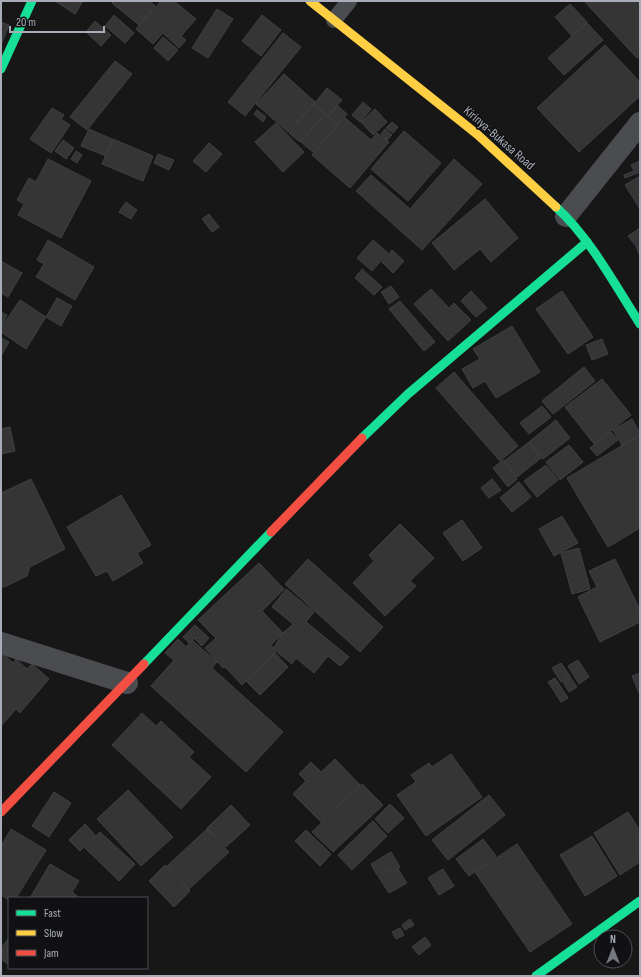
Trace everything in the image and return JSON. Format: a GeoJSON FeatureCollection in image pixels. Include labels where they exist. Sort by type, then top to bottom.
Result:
{"type":"FeatureCollection","features":[{"type":"Feature","properties":{"kind":"street"},"geometry":{"type":"LineString","coordinates":[[1,68],[32,1]]}},
{"type":"Feature","properties":{"kind":"street","name":"Kirinya-Bukasa Road"},"geometry":{"type":"LineString","coordinates":[[310,1],[478,135],[566,216],[586,242],[640,324]]}},
{"type":"Feature","properties":{"kind":"street"},"geometry":{"type":"LineString","coordinates":[[566,216],[640,123]]}},
{"type":"Feature","properties":{"kind":"street"},"geometry":{"type":"LineString","coordinates":[[1,812],[356,444],[408,394],[586,242]]}},
{"type":"Feature","properties":{"kind":"street"},"geometry":{"type":"LineString","coordinates":[[1,643],[127,683]]}},
{"type":"Feature","properties":{"kind":"street"},"geometry":{"type":"LineString","coordinates":[[536,976],[640,901]]}},
{"type":"Feature","properties":{"kind":"lane"},"geometry":{"type":"LineString","coordinates":[[334,20],[349,1]]}},
{"type":"Feature","properties":{"kind":"building"},"geometry":{"type":"Polygon","coordinates":[[[55,1],[83,1],[75,14],[55,1]]]}},
{"type":"Feature","properties":{"kind":"building"},"geometry":{"type":"Polygon","coordinates":[[[114,1],[150,1],[155,6],[139,25],[112,3],[114,1]]]}},
{"type":"Feature","properties":{"kind":"building"},"geometry":{"type":"Polygon","coordinates":[[[161,1],[174,1],[196,19],[181,36],[186,40],[179,48],[163,33],[153,44],[136,29],[161,1]]]}},
{"type":"Feature","properties":{"kind":"building"},"geometry":{"type":"Polygon","coordinates":[[[584,1],[640,1],[640,56],[637,58],[584,1]]]}},
{"type":"Feature","properties":{"kind":"building"},"geometry":{"type":"Polygon","coordinates":[[[570,4],[587,22],[572,36],[555,17],[570,4]]]}},
{"type":"Feature","properties":{"kind":"building"},"geometry":{"type":"Polygon","coordinates":[[[217,9],[233,19],[208,58],[192,48],[217,9]]]}},
{"type":"Feature","properties":{"kind":"building"},"geometry":{"type":"Polygon","coordinates":[[[114,15],[134,33],[125,43],[105,26],[114,15]]]}},
{"type":"Feature","properties":{"kind":"building"},"geometry":{"type":"Polygon","coordinates":[[[262,15],[281,30],[261,56],[242,41],[262,15]]]}},
{"type":"Feature","properties":{"kind":"building"},"geometry":{"type":"Polygon","coordinates":[[[95,21],[111,35],[101,46],[86,32],[95,21]]]}},
{"type":"Feature","properties":{"kind":"building"},"geometry":{"type":"Polygon","coordinates":[[[1,22],[9,25],[1,45],[1,22]]]}},
{"type":"Feature","properties":{"kind":"building"},"geometry":{"type":"Polygon","coordinates":[[[587,23],[603,40],[564,75],[548,58],[587,23]]]}},
{"type":"Feature","properties":{"kind":"building"},"geometry":{"type":"Polygon","coordinates":[[[283,33],[301,47],[245,116],[228,102],[283,33]]]}},
{"type":"Feature","properties":{"kind":"building"},"geometry":{"type":"Polygon","coordinates":[[[163,37],[178,50],[168,61],[154,48],[163,37]]]}},
{"type":"Feature","properties":{"kind":"building"},"geometry":{"type":"Polygon","coordinates":[[[605,45],[640,82],[640,96],[579,152],[537,108],[605,45]]]}},
{"type":"Feature","properties":{"kind":"building"},"geometry":{"type":"Polygon","coordinates":[[[115,61],[132,74],[87,130],[70,117],[115,61]]]}},
{"type":"Feature","properties":{"kind":"building"},"geometry":{"type":"Polygon","coordinates":[[[284,74],[315,102],[288,132],[256,104],[284,74]]]}},
{"type":"Feature","properties":{"kind":"building"},"geometry":{"type":"Polygon","coordinates":[[[327,88],[342,100],[328,116],[314,104],[327,88]]]}},
{"type":"Feature","properties":{"kind":"building"},"geometry":{"type":"Polygon","coordinates":[[[363,102],[371,109],[360,122],[352,115],[363,102]]]}},
{"type":"Feature","properties":{"kind":"building"},"geometry":{"type":"Polygon","coordinates":[[[313,104],[325,114],[300,142],[289,133],[313,104]]]}},
{"type":"Feature","properties":{"kind":"building"},"geometry":{"type":"Polygon","coordinates":[[[338,106],[347,114],[338,125],[328,116],[338,106]]]}},
{"type":"Feature","properties":{"kind":"building"},"geometry":{"type":"Polygon","coordinates":[[[52,108],[64,115],[61,119],[70,125],[51,153],[30,139],[52,108]]]}},
{"type":"Feature","properties":{"kind":"building"},"geometry":{"type":"Polygon","coordinates":[[[375,109],[387,122],[373,135],[361,122],[375,109]]]}},
{"type":"Feature","properties":{"kind":"building"},"geometry":{"type":"Polygon","coordinates":[[[257,110],[266,117],[263,122],[254,114],[257,110]]]}},
{"type":"Feature","properties":{"kind":"building"},"geometry":{"type":"Polygon","coordinates":[[[325,114],[338,125],[314,153],[301,142],[325,114]]]}},
{"type":"Feature","properties":{"kind":"building"},"geometry":{"type":"Polygon","coordinates":[[[344,117],[371,140],[377,133],[389,142],[350,188],[312,155],[344,117]]]}},
{"type":"Feature","properties":{"kind":"building"},"geometry":{"type":"Polygon","coordinates":[[[392,122],[398,127],[393,133],[386,128],[392,122]]]}},
{"type":"Feature","properties":{"kind":"building"},"geometry":{"type":"Polygon","coordinates":[[[276,123],[304,152],[283,172],[255,142],[276,123]]]}},
{"type":"Feature","properties":{"kind":"building"},"geometry":{"type":"Polygon","coordinates":[[[89,129],[112,139],[106,156],[81,146],[89,129]]]}},
{"type":"Feature","properties":{"kind":"building"},"geometry":{"type":"Polygon","coordinates":[[[385,129],[392,135],[387,140],[381,134],[385,129]]]}},
{"type":"Feature","properties":{"kind":"building"},"geometry":{"type":"Polygon","coordinates":[[[404,131],[441,163],[408,201],[371,169],[404,131]]]}},
{"type":"Feature","properties":{"kind":"building"},"geometry":{"type":"Polygon","coordinates":[[[113,139],[153,156],[143,181],[102,164],[113,139]]]}},
{"type":"Feature","properties":{"kind":"building"},"geometry":{"type":"Polygon","coordinates":[[[63,140],[74,148],[66,159],[55,151],[63,140]]]}},
{"type":"Feature","properties":{"kind":"building"},"geometry":{"type":"Polygon","coordinates":[[[209,143],[222,154],[206,172],[193,161],[209,143]]]}},
{"type":"Feature","properties":{"kind":"building"},"geometry":{"type":"Polygon","coordinates":[[[76,151],[82,155],[77,163],[71,159],[76,151]]]}},
{"type":"Feature","properties":{"kind":"building"},"geometry":{"type":"Polygon","coordinates":[[[158,154],[174,160],[169,170],[154,163],[158,154]]]}},
{"type":"Feature","properties":{"kind":"building"},"geometry":{"type":"Polygon","coordinates":[[[48,159],[91,181],[61,238],[18,215],[24,204],[17,200],[29,178],[36,182],[48,159]]]}},
{"type":"Feature","properties":{"kind":"building"},"geometry":{"type":"Polygon","coordinates":[[[454,159],[482,184],[422,250],[356,191],[371,175],[410,209],[454,159]]]}},
{"type":"Feature","properties":{"kind":"building"},"geometry":{"type":"Polygon","coordinates":[[[640,161],[640,172],[625,178],[624,175],[634,171],[631,165],[640,161]]]}},
{"type":"Feature","properties":{"kind":"building"},"geometry":{"type":"Polygon","coordinates":[[[640,176],[640,209],[625,185],[640,176]]]}},
{"type":"Feature","properties":{"kind":"building"},"geometry":{"type":"Polygon","coordinates":[[[485,199],[518,238],[491,262],[480,249],[454,270],[432,243],[485,199]]]}},
{"type":"Feature","properties":{"kind":"building"},"geometry":{"type":"Polygon","coordinates":[[[126,202],[137,210],[131,219],[119,212],[126,202]]]}},
{"type":"Feature","properties":{"kind":"building"},"geometry":{"type":"Polygon","coordinates":[[[209,214],[219,227],[212,232],[202,219],[209,214]]]}},
{"type":"Feature","properties":{"kind":"building"},"geometry":{"type":"Polygon","coordinates":[[[640,228],[640,256],[636,246],[628,236],[640,228]]]}},
{"type":"Feature","properties":{"kind":"building"},"geometry":{"type":"Polygon","coordinates":[[[48,240],[94,267],[75,300],[36,277],[44,264],[37,260],[48,240]]]}},
{"type":"Feature","properties":{"kind":"building"},"geometry":{"type":"Polygon","coordinates":[[[373,240],[388,253],[372,271],[357,258],[373,240]]]}},
{"type":"Feature","properties":{"kind":"building"},"geometry":{"type":"Polygon","coordinates":[[[392,250],[404,261],[393,273],[382,262],[392,250]]]}},
{"type":"Feature","properties":{"kind":"building"},"geometry":{"type":"Polygon","coordinates":[[[1,261],[22,273],[8,297],[1,293],[1,261]]]}},
{"type":"Feature","properties":{"kind":"building"},"geometry":{"type":"Polygon","coordinates":[[[362,269],[382,287],[374,295],[355,278],[362,269]]]}},
{"type":"Feature","properties":{"kind":"building"},"geometry":{"type":"Polygon","coordinates":[[[391,286],[399,297],[389,304],[381,292],[391,286]]]}},
{"type":"Feature","properties":{"kind":"building"},"geometry":{"type":"Polygon","coordinates":[[[431,289],[449,308],[454,303],[471,320],[448,341],[414,304],[431,289]]]}},
{"type":"Feature","properties":{"kind":"building"},"geometry":{"type":"Polygon","coordinates":[[[471,291],[487,308],[476,317],[461,301],[471,291]]]}},
{"type":"Feature","properties":{"kind":"building"},"geometry":{"type":"Polygon","coordinates":[[[562,291],[593,337],[568,354],[536,309],[562,291]]]}},
{"type":"Feature","properties":{"kind":"building"},"geometry":{"type":"Polygon","coordinates":[[[57,298],[72,306],[61,326],[46,317],[57,298]]]}},
{"type":"Feature","properties":{"kind":"building"},"geometry":{"type":"Polygon","coordinates":[[[20,300],[46,317],[26,349],[1,332],[1,328],[20,300]]]}},
{"type":"Feature","properties":{"kind":"building"},"geometry":{"type":"Polygon","coordinates":[[[400,301],[435,342],[424,351],[389,309],[400,301]]]}},
{"type":"Feature","properties":{"kind":"building"},"geometry":{"type":"Polygon","coordinates":[[[1,312],[7,315],[1,327],[1,312]]]}},
{"type":"Feature","properties":{"kind":"building"},"geometry":{"type":"Polygon","coordinates":[[[512,326],[540,372],[496,398],[485,381],[473,388],[462,369],[480,359],[473,349],[512,326]]]}},
{"type":"Feature","properties":{"kind":"building"},"geometry":{"type":"Polygon","coordinates":[[[1,338],[9,342],[1,356],[1,338]]]}},
{"type":"Feature","properties":{"kind":"building"},"geometry":{"type":"Polygon","coordinates":[[[602,339],[608,354],[592,360],[586,345],[602,339]]]}},
{"type":"Feature","properties":{"kind":"building"},"geometry":{"type":"Polygon","coordinates":[[[584,367],[595,381],[553,414],[542,401],[584,367]]]}},
{"type":"Feature","properties":{"kind":"building"},"geometry":{"type":"Polygon","coordinates":[[[454,372],[518,446],[500,461],[436,388],[454,372]]]}},
{"type":"Feature","properties":{"kind":"building"},"geometry":{"type":"Polygon","coordinates":[[[602,379],[631,415],[594,444],[565,407],[602,379]]]}},
{"type":"Feature","properties":{"kind":"building"},"geometry":{"type":"Polygon","coordinates":[[[542,406],[551,417],[529,434],[520,423],[542,406]]]}},
{"type":"Feature","properties":{"kind":"building"},"geometry":{"type":"Polygon","coordinates":[[[632,419],[640,435],[622,445],[613,430],[632,419]]]}},
{"type":"Feature","properties":{"kind":"building"},"geometry":{"type":"Polygon","coordinates":[[[556,420],[570,438],[543,459],[529,442],[556,420]]]}},
{"type":"Feature","properties":{"kind":"building"},"geometry":{"type":"Polygon","coordinates":[[[10,427],[15,451],[1,454],[1,429],[10,427]]]}},
{"type":"Feature","properties":{"kind":"building"},"geometry":{"type":"Polygon","coordinates":[[[611,432],[618,440],[597,456],[590,448],[611,432]]]}},
{"type":"Feature","properties":{"kind":"building"},"geometry":{"type":"Polygon","coordinates":[[[640,435],[640,528],[608,547],[567,478],[640,435]]]}},
{"type":"Feature","properties":{"kind":"building"},"geometry":{"type":"Polygon","coordinates":[[[529,442],[541,458],[517,477],[504,461],[529,442]]]}},
{"type":"Feature","properties":{"kind":"building"},"geometry":{"type":"Polygon","coordinates":[[[569,445],[583,462],[560,480],[546,462],[569,445]]]}},
{"type":"Feature","properties":{"kind":"building"},"geometry":{"type":"Polygon","coordinates":[[[503,460],[517,479],[508,487],[493,468],[503,460]]]}},
{"type":"Feature","properties":{"kind":"building"},"geometry":{"type":"Polygon","coordinates":[[[546,465],[558,480],[537,497],[524,481],[546,465]]]}},
{"type":"Feature","properties":{"kind":"building"},"geometry":{"type":"Polygon","coordinates":[[[31,479],[65,549],[30,567],[27,576],[4,587],[1,586],[1,493],[31,479]]]}},
{"type":"Feature","properties":{"kind":"building"},"geometry":{"type":"Polygon","coordinates":[[[492,479],[501,490],[489,498],[481,488],[492,479]]]}},
{"type":"Feature","properties":{"kind":"building"},"geometry":{"type":"Polygon","coordinates":[[[519,482],[531,497],[512,512],[500,498],[519,482]]]}},
{"type":"Feature","properties":{"kind":"building"},"geometry":{"type":"Polygon","coordinates":[[[121,495],[151,545],[137,553],[143,563],[113,581],[107,571],[96,576],[67,527],[121,495]]]}},
{"type":"Feature","properties":{"kind":"building"},"geometry":{"type":"Polygon","coordinates":[[[562,516],[578,543],[554,556],[539,529],[562,516]]]}},
{"type":"Feature","properties":{"kind":"building"},"geometry":{"type":"Polygon","coordinates":[[[462,520],[482,548],[463,561],[443,533],[462,520]]]}},
{"type":"Feature","properties":{"kind":"building"},"geometry":{"type":"Polygon","coordinates":[[[400,524],[434,558],[410,581],[416,586],[385,616],[353,583],[374,561],[369,555],[400,524]]]}},
{"type":"Feature","properties":{"kind":"building"},"geometry":{"type":"Polygon","coordinates":[[[579,548],[590,589],[572,594],[561,553],[579,548]]]}},
{"type":"Feature","properties":{"kind":"building"},"geometry":{"type":"Polygon","coordinates":[[[308,559],[383,627],[360,652],[285,584],[308,559]]]}},
{"type":"Feature","properties":{"kind":"building"},"geometry":{"type":"Polygon","coordinates":[[[615,559],[640,610],[640,622],[600,642],[578,597],[597,587],[589,571],[615,559]]]}},
{"type":"Feature","properties":{"kind":"building"},"geometry":{"type":"Polygon","coordinates":[[[259,563],[284,589],[262,611],[283,633],[271,645],[276,651],[242,685],[225,667],[223,668],[205,648],[216,638],[198,620],[259,563]]]}},
{"type":"Feature","properties":{"kind":"building"},"geometry":{"type":"Polygon","coordinates":[[[286,589],[314,612],[306,622],[349,657],[340,666],[328,656],[314,673],[296,658],[292,664],[273,649],[283,633],[293,624],[272,607],[286,589]]]}},
{"type":"Feature","properties":{"kind":"building"},"geometry":{"type":"Polygon","coordinates":[[[195,625],[209,638],[202,646],[194,638],[189,643],[183,637],[195,625]]]}},
{"type":"Feature","properties":{"kind":"building"},"geometry":{"type":"Polygon","coordinates":[[[178,639],[186,647],[192,640],[217,662],[212,668],[283,732],[246,772],[151,686],[174,660],[165,653],[178,639]]]}},
{"type":"Feature","properties":{"kind":"building"},"geometry":{"type":"Polygon","coordinates":[[[1,652],[13,663],[16,659],[27,669],[32,664],[49,679],[20,713],[16,709],[1,726],[1,652]]]}},
{"type":"Feature","properties":{"kind":"building"},"geometry":{"type":"Polygon","coordinates":[[[275,653],[288,667],[260,695],[246,681],[275,653]]]}},
{"type":"Feature","properties":{"kind":"building"},"geometry":{"type":"Polygon","coordinates":[[[578,660],[589,677],[579,684],[568,666],[578,660]]]}},
{"type":"Feature","properties":{"kind":"building"},"geometry":{"type":"Polygon","coordinates":[[[561,663],[570,676],[561,682],[552,668],[561,663]]]}},
{"type":"Feature","properties":{"kind":"building"},"geometry":{"type":"Polygon","coordinates":[[[640,673],[640,695],[632,676],[640,673]]]}},
{"type":"Feature","properties":{"kind":"building"},"geometry":{"type":"Polygon","coordinates":[[[570,677],[577,687],[569,692],[563,682],[570,677]]]}},
{"type":"Feature","properties":{"kind":"building"},"geometry":{"type":"Polygon","coordinates":[[[555,678],[568,698],[561,702],[548,682],[555,678]]]}},
{"type":"Feature","properties":{"kind":"building"},"geometry":{"type":"Polygon","coordinates":[[[142,713],[156,726],[161,721],[194,752],[189,757],[211,777],[181,809],[112,745],[142,713]]]}},
{"type":"Feature","properties":{"kind":"building"},"geometry":{"type":"Polygon","coordinates":[[[451,754],[482,797],[426,836],[397,795],[416,782],[411,775],[429,763],[432,767],[451,754]]]}},
{"type":"Feature","properties":{"kind":"building"},"geometry":{"type":"Polygon","coordinates":[[[335,759],[360,785],[321,822],[293,794],[306,781],[299,774],[311,762],[321,772],[335,759]]]}},
{"type":"Feature","properties":{"kind":"building"},"geometry":{"type":"Polygon","coordinates":[[[362,784],[383,805],[333,852],[312,832],[362,784]]]}},
{"type":"Feature","properties":{"kind":"building"},"geometry":{"type":"Polygon","coordinates":[[[128,790],[173,837],[141,866],[97,819],[128,790]]]}},
{"type":"Feature","properties":{"kind":"building"},"geometry":{"type":"Polygon","coordinates":[[[54,792],[71,803],[49,837],[32,826],[54,792]]]}},
{"type":"Feature","properties":{"kind":"building"},"geometry":{"type":"Polygon","coordinates":[[[489,795],[505,815],[448,860],[432,840],[489,795]]]}},
{"type":"Feature","properties":{"kind":"building"},"geometry":{"type":"Polygon","coordinates":[[[390,804],[404,818],[388,833],[375,819],[390,804]]]}},
{"type":"Feature","properties":{"kind":"building"},"geometry":{"type":"Polygon","coordinates":[[[231,805],[250,825],[226,847],[207,828],[231,805]]]}},
{"type":"Feature","properties":{"kind":"building"},"geometry":{"type":"Polygon","coordinates":[[[628,812],[640,831],[640,862],[620,875],[594,833],[628,812]]]}},
{"type":"Feature","properties":{"kind":"building"},"geometry":{"type":"Polygon","coordinates":[[[373,821],[387,836],[352,870],[338,855],[373,821]]]}},
{"type":"Feature","properties":{"kind":"building"},"geometry":{"type":"Polygon","coordinates":[[[85,824],[96,836],[80,851],[69,840],[85,824]]]}},
{"type":"Feature","properties":{"kind":"building"},"geometry":{"type":"Polygon","coordinates":[[[11,829],[46,850],[17,897],[8,897],[8,899],[1,895],[1,846],[11,829]]]}},
{"type":"Feature","properties":{"kind":"building"},"geometry":{"type":"Polygon","coordinates":[[[207,829],[229,852],[189,889],[167,866],[207,829]]]}},
{"type":"Feature","properties":{"kind":"building"},"geometry":{"type":"Polygon","coordinates":[[[306,830],[331,854],[320,866],[295,841],[306,830]]]}},
{"type":"Feature","properties":{"kind":"building"},"geometry":{"type":"Polygon","coordinates":[[[100,832],[135,864],[119,881],[85,848],[100,832]]]}},
{"type":"Feature","properties":{"kind":"building"},"geometry":{"type":"Polygon","coordinates":[[[592,836],[617,876],[585,896],[560,855],[592,836]]]}},
{"type":"Feature","properties":{"kind":"building"},"geometry":{"type":"Polygon","coordinates":[[[483,839],[496,856],[469,876],[456,859],[483,839]]]}},
{"type":"Feature","properties":{"kind":"building"},"geometry":{"type":"Polygon","coordinates":[[[517,844],[572,924],[530,952],[475,872],[517,844]]]}},
{"type":"Feature","properties":{"kind":"building"},"geometry":{"type":"Polygon","coordinates":[[[391,852],[400,867],[392,873],[389,868],[377,875],[371,864],[391,852]]]}},
{"type":"Feature","properties":{"kind":"building"},"geometry":{"type":"Polygon","coordinates":[[[50,864],[79,881],[72,892],[76,897],[31,897],[50,864]]]}},
{"type":"Feature","properties":{"kind":"building"},"geometry":{"type":"Polygon","coordinates":[[[165,865],[190,891],[174,907],[149,881],[165,865]]]}},
{"type":"Feature","properties":{"kind":"building"},"geometry":{"type":"Polygon","coordinates":[[[389,869],[392,873],[398,869],[407,883],[389,893],[378,876],[389,869]]]}},
{"type":"Feature","properties":{"kind":"building"},"geometry":{"type":"Polygon","coordinates":[[[443,869],[454,886],[439,895],[428,878],[443,869]]]}},
{"type":"Feature","properties":{"kind":"building"},"geometry":{"type":"Polygon","coordinates":[[[410,919],[414,925],[405,930],[402,925],[410,919]]]}},
{"type":"Feature","properties":{"kind":"building"},"geometry":{"type":"Polygon","coordinates":[[[400,928],[404,935],[396,939],[392,932],[400,928]]]}},
{"type":"Feature","properties":{"kind":"building"},"geometry":{"type":"Polygon","coordinates":[[[425,937],[431,945],[419,955],[412,947],[425,937]]]}},
{"type":"Feature","properties":{"kind":"building"},"geometry":{"type":"Polygon","coordinates":[[[8,939],[8,964],[1,959],[1,948],[8,939]]]}},
{"type":"Feature","properties":{"kind":"traffic: fast"},"geometry":{"type":"LineString","coordinates":[[1,69],[32,1]]}},
{"type":"Feature","properties":{"kind":"traffic: fast"},"geometry":{"type":"LineString","coordinates":[[556,207],[591,247],[640,324]]}},
{"type":"Feature","properties":{"kind":"traffic: fast"},"geometry":{"type":"LineString","coordinates":[[362,438],[408,394],[587,242]]}},
{"type":"Feature","properties":{"kind":"traffic: fast"},"geometry":{"type":"LineString","coordinates":[[144,664],[271,532]]}},
{"type":"Feature","properties":{"kind":"traffic: fast"},"geometry":{"type":"LineString","coordinates":[[536,976],[640,901]]}},
{"type":"Feature","properties":{"kind":"traffic: slow"},"geometry":{"type":"LineString","coordinates":[[310,1],[478,135],[556,207]]}},
{"type":"Feature","properties":{"kind":"traffic: jam"},"geometry":{"type":"LineString","coordinates":[[271,532],[362,438]]}},
{"type":"Feature","properties":{"kind":"traffic: jam"},"geometry":{"type":"LineString","coordinates":[[1,812],[144,664]]}}]}
